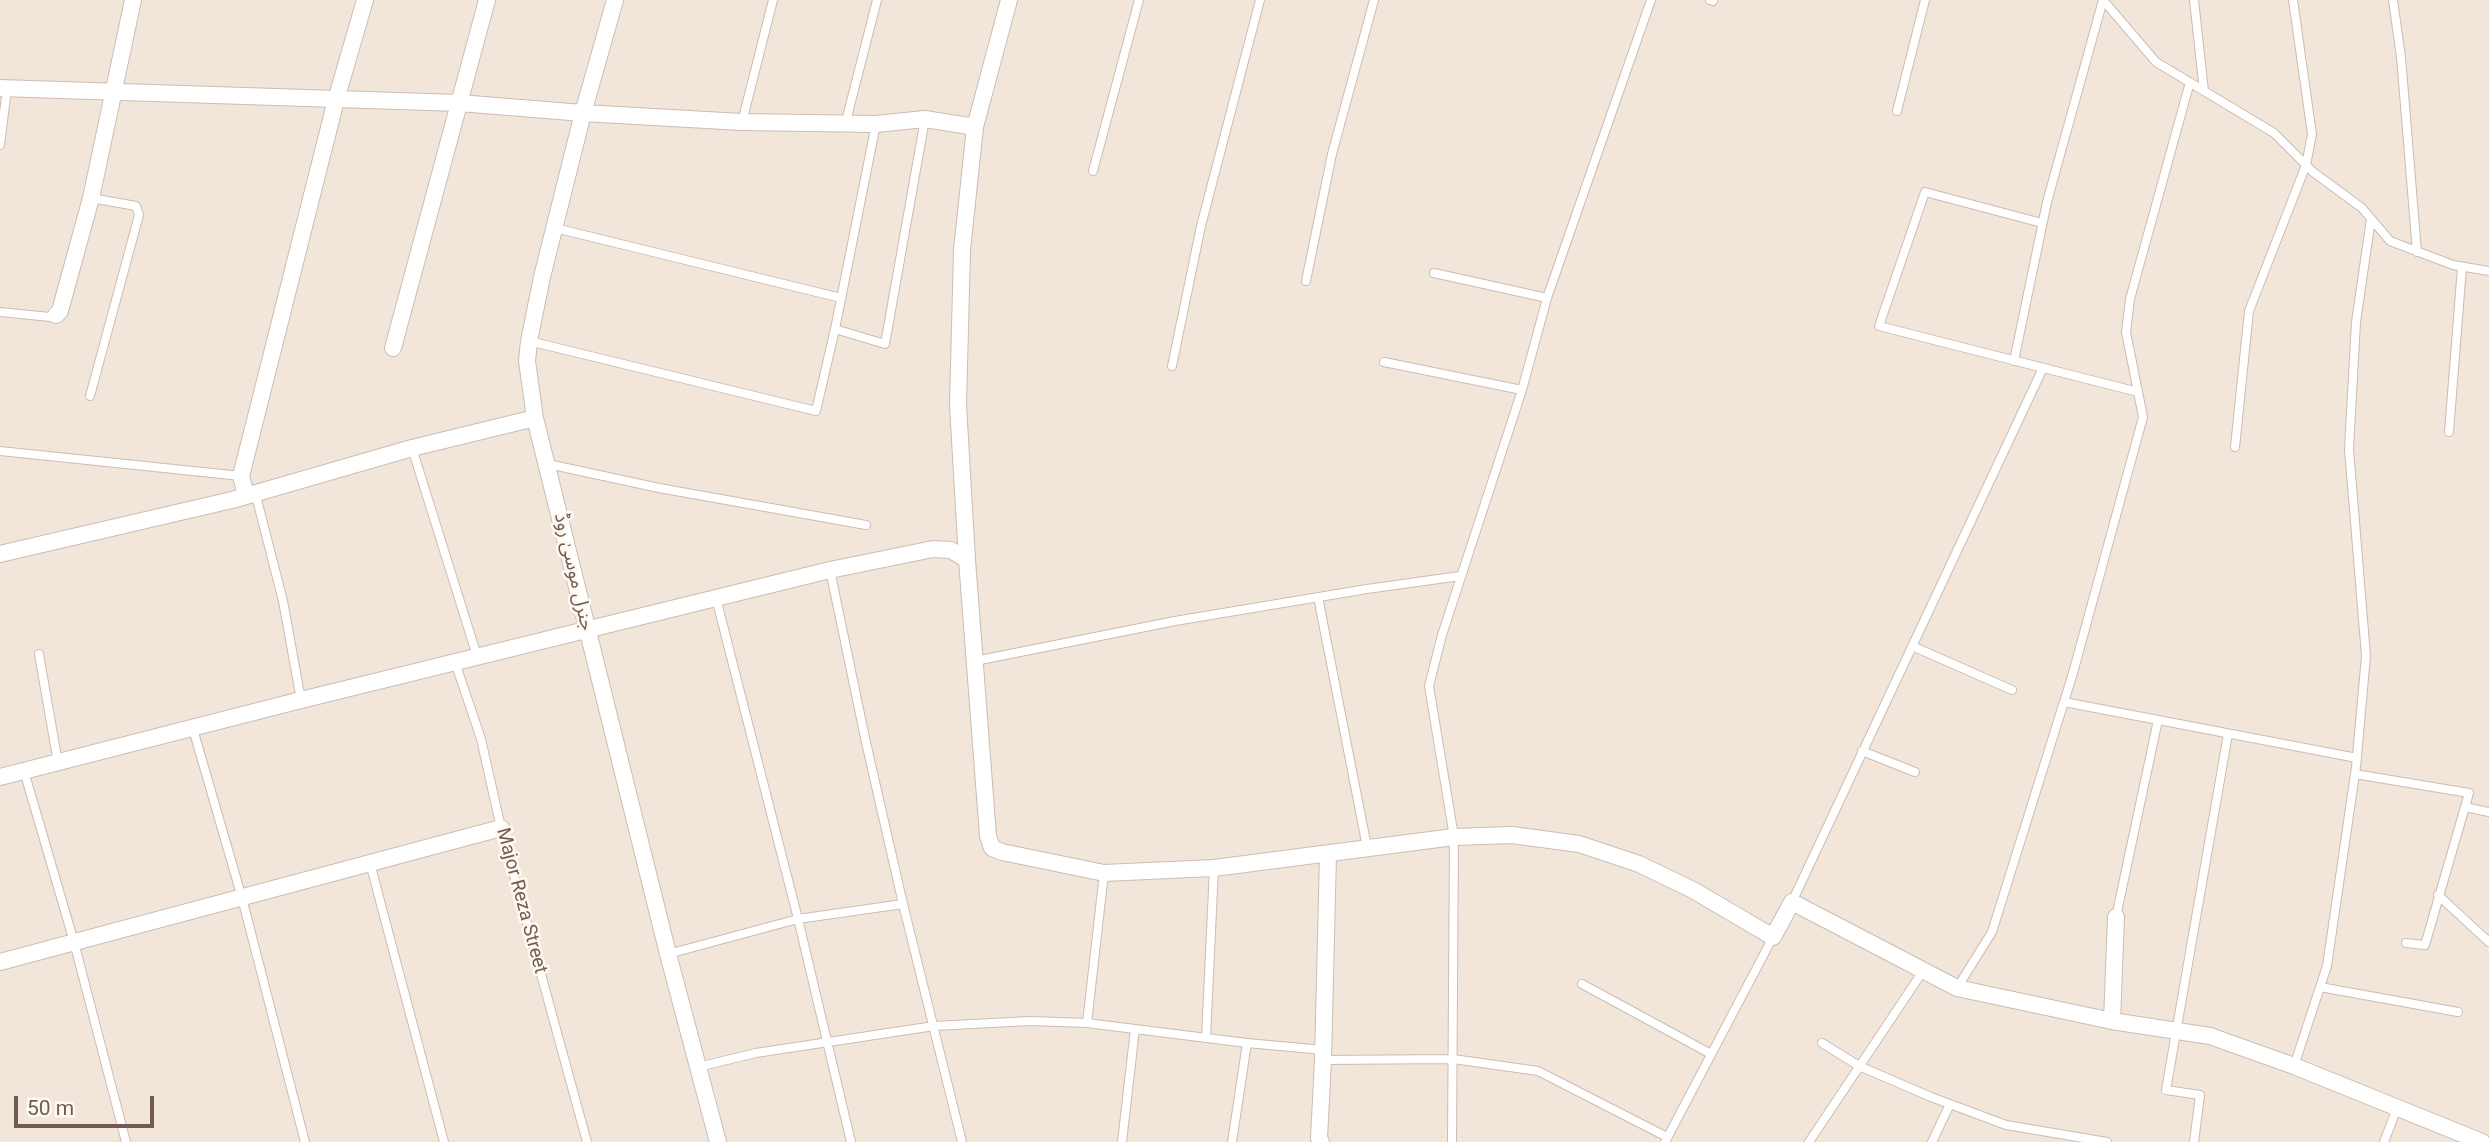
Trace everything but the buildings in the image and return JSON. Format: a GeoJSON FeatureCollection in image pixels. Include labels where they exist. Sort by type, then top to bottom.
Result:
{"type":"FeatureCollection","features":[{"type":"Feature","properties":{"kind":"street"},"geometry":{"type":"LineString","coordinates":[[56,315],[60,311],[91,198],[133,0]]}},
{"type":"Feature","properties":{"kind":"street"},"geometry":{"type":"LineString","coordinates":[[251,494],[241,476],[336,100],[365,0]]}},
{"type":"Feature","properties":{"kind":"street"},"geometry":{"type":"LineString","coordinates":[[393,348],[487,0]]}},
{"type":"Feature","properties":{"kind":"street","name":"جنرل موسیٰ روڈ"},"geometry":{"type":"LineString","coordinates":[[615,0],[583,113],[542,277],[527,361],[535,418],[668,954],[718,1142]]}},
{"type":"Feature","properties":{"kind":"street"},"geometry":{"type":"LineString","coordinates":[[1009,0],[975,127],[962,250],[957,405],[988,836],[992,848],[1104,873],[1214,868],[1454,837],[1512,835],[1579,844],[1639,864],[1693,890],[1773,937],[1792,902],[1957,988],[2112,1021],[2210,1036],[2294,1066],[2482,1142]]}},
{"type":"Feature","properties":{"kind":"street"},"geometry":{"type":"LineString","coordinates":[[4,88],[459,103],[742,122],[845,125],[925,119],[975,127]]}},
{"type":"Feature","properties":{"kind":"street"},"geometry":{"type":"LineString","coordinates":[[0,554],[251,494],[412,448],[535,418]]}},
{"type":"Feature","properties":{"kind":"street"},"geometry":{"type":"LineString","coordinates":[[0,778],[455,661],[830,570],[933,549],[951,550],[967,560]]}},
{"type":"Feature","properties":{"kind":"street"},"geometry":{"type":"LineString","coordinates":[[0,962],[501,828]]}},
{"type":"Feature","properties":{"kind":"street"},"geometry":{"type":"LineString","coordinates":[[1321,1142],[1328,854]]}},
{"type":"Feature","properties":{"kind":"street"},"geometry":{"type":"LineString","coordinates":[[2112,1021],[2116,917]]}},
{"type":"Feature","properties":{"kind":"lane"},"geometry":{"type":"LineString","coordinates":[[742,122],[773,0]]}},
{"type":"Feature","properties":{"kind":"lane"},"geometry":{"type":"LineString","coordinates":[[845,125],[877,0]]}},
{"type":"Feature","properties":{"kind":"lane"},"geometry":{"type":"LineString","coordinates":[[1093,171],[1139,0]]}},
{"type":"Feature","properties":{"kind":"lane"},"geometry":{"type":"LineString","coordinates":[[1172,366],[1201,226],[1260,0]]}},
{"type":"Feature","properties":{"kind":"lane"},"geometry":{"type":"LineString","coordinates":[[1306,281],[1332,154],[1374,0]]}},
{"type":"Feature","properties":{"kind":"lane"},"geometry":{"type":"LineString","coordinates":[[1452,1142],[1454,837],[1429,686],[1441,635],[1522,390],[1547,298],[1651,0]]}},
{"type":"Feature","properties":{"kind":"lane"},"geometry":{"type":"LineString","coordinates":[[1897,111],[1925,0]]}},
{"type":"Feature","properties":{"kind":"lane"},"geometry":{"type":"LineString","coordinates":[[2103,0],[2156,62],[2274,133],[2306,165],[2362,208],[2390,241],[2462,267],[2489,271]]}},
{"type":"Feature","properties":{"kind":"lane"},"geometry":{"type":"LineString","coordinates":[[2014,361],[2042,223],[2103,0]]}},
{"type":"Feature","properties":{"kind":"lane"},"geometry":{"type":"LineString","coordinates":[[2194,0],[2204,91]]}},
{"type":"Feature","properties":{"kind":"lane"},"geometry":{"type":"LineString","coordinates":[[2235,447],[2249,312],[2306,165],[2312,134],[2292,0]]}},
{"type":"Feature","properties":{"kind":"lane"},"geometry":{"type":"LineString","coordinates":[[2393,0],[2401,57],[2417,252]]}},
{"type":"Feature","properties":{"kind":"lane"},"geometry":{"type":"LineString","coordinates":[[1957,988],[1992,932],[2064,702],[2143,417],[2126,332],[2130,299],[2190,82]]}},
{"type":"Feature","properties":{"kind":"lane"},"geometry":{"type":"LineString","coordinates":[[0,145],[4,88]]}},
{"type":"Feature","properties":{"kind":"lane"},"geometry":{"type":"LineString","coordinates":[[835,329],[885,344],[925,119]]}},
{"type":"Feature","properties":{"kind":"lane"},"geometry":{"type":"LineString","coordinates":[[529,341],[816,411],[876,124]]}},
{"type":"Feature","properties":{"kind":"lane"},"geometry":{"type":"LineString","coordinates":[[2042,223],[1925,192],[1878,326],[2138,392]]}},
{"type":"Feature","properties":{"kind":"lane"},"geometry":{"type":"LineString","coordinates":[[90,396],[139,215],[136,206],[91,198]]}},
{"type":"Feature","properties":{"kind":"lane"},"geometry":{"type":"LineString","coordinates":[[2294,1066],[2327,966],[2357,758],[2366,656],[2349,449],[2356,323],[2371,219]]}},
{"type":"Feature","properties":{"kind":"lane"},"geometry":{"type":"LineString","coordinates":[[555,228],[841,298]]}},
{"type":"Feature","properties":{"kind":"lane"},"geometry":{"type":"LineString","coordinates":[[2449,432],[2462,267]]}},
{"type":"Feature","properties":{"kind":"lane"},"geometry":{"type":"LineString","coordinates":[[1434,273],[1547,298]]}},
{"type":"Feature","properties":{"kind":"lane"},"geometry":{"type":"LineString","coordinates":[[0,312],[50,317],[56,315]]}},
{"type":"Feature","properties":{"kind":"lane"},"geometry":{"type":"LineString","coordinates":[[1384,362],[1522,390]]}},
{"type":"Feature","properties":{"kind":"lane"},"geometry":{"type":"LineString","coordinates":[[1792,902],[2043,368]]}},
{"type":"Feature","properties":{"kind":"lane"},"geometry":{"type":"LineString","coordinates":[[412,448],[477,656]]}},
{"type":"Feature","properties":{"kind":"lane"},"geometry":{"type":"LineString","coordinates":[[0,451],[241,476]]}},
{"type":"Feature","properties":{"kind":"lane"},"geometry":{"type":"LineString","coordinates":[[548,464],[659,488],[866,525]]}},
{"type":"Feature","properties":{"kind":"lane"},"geometry":{"type":"LineString","coordinates":[[251,494],[283,601],[301,700]]}},
{"type":"Feature","properties":{"kind":"lane"},"geometry":{"type":"LineString","coordinates":[[830,570],[903,904],[962,1142]]}},
{"type":"Feature","properties":{"kind":"lane"},"geometry":{"type":"LineString","coordinates":[[975,661],[1175,621],[1460,576]]}},
{"type":"Feature","properties":{"kind":"lane"},"geometry":{"type":"LineString","coordinates":[[1318,597],[1367,847]]}},
{"type":"Feature","properties":{"kind":"lane"},"geometry":{"type":"LineString","coordinates":[[716,598],[798,919],[851,1142]]}},
{"type":"Feature","properties":{"kind":"lane"},"geometry":{"type":"LineString","coordinates":[[1912,646],[2012,690]]}},
{"type":"Feature","properties":{"kind":"lane"},"geometry":{"type":"LineString","coordinates":[[39,654],[58,763]]}},
{"type":"Feature","properties":{"kind":"lane","name":"Major Reza Street"},"geometry":{"type":"LineString","coordinates":[[455,661],[481,739],[501,828],[587,1142]]}},
{"type":"Feature","properties":{"kind":"lane"},"geometry":{"type":"LineString","coordinates":[[2064,702],[2357,758]]}},
{"type":"Feature","properties":{"kind":"lane"},"geometry":{"type":"LineString","coordinates":[[2116,917],[2158,720]]}},
{"type":"Feature","properties":{"kind":"lane"},"geometry":{"type":"LineString","coordinates":[[193,729],[242,898],[305,1142]]}},
{"type":"Feature","properties":{"kind":"lane"},"geometry":{"type":"LineString","coordinates":[[2194,1142],[2200,1095],[2166,1090],[2228,734]]}},
{"type":"Feature","properties":{"kind":"lane"},"geometry":{"type":"LineString","coordinates":[[1862,751],[1915,772]]}},
{"type":"Feature","properties":{"kind":"lane"},"geometry":{"type":"LineString","coordinates":[[24,771],[74,942],[126,1142]]}},
{"type":"Feature","properties":{"kind":"lane"},"geometry":{"type":"LineString","coordinates":[[2355,774],[2469,793],[2425,945],[2406,943]]}},
{"type":"Feature","properties":{"kind":"lane"},"geometry":{"type":"LineString","coordinates":[[2465,807],[2489,812]]}},
{"type":"Feature","properties":{"kind":"lane"},"geometry":{"type":"LineString","coordinates":[[370,863],[444,1142]]}},
{"type":"Feature","properties":{"kind":"lane"},"geometry":{"type":"LineString","coordinates":[[1206,1038],[1214,868]]}},
{"type":"Feature","properties":{"kind":"lane"},"geometry":{"type":"LineString","coordinates":[[1087,1023],[1104,873]]}},
{"type":"Feature","properties":{"kind":"lane"},"geometry":{"type":"LineString","coordinates":[[2438,895],[2489,943]]}},
{"type":"Feature","properties":{"kind":"lane"},"geometry":{"type":"LineString","coordinates":[[668,954],[798,919],[903,904]]}},
{"type":"Feature","properties":{"kind":"lane"},"geometry":{"type":"LineString","coordinates":[[698,1067],[756,1053],[934,1026],[1030,1021],[1087,1023],[1324,1055],[1453,1059],[1538,1071],[1666,1140],[1773,937]]}},
{"type":"Feature","properties":{"kind":"lane"},"geometry":{"type":"LineString","coordinates":[[1809,1142],[1923,971]]}},
{"type":"Feature","properties":{"kind":"lane"},"geometry":{"type":"LineString","coordinates":[[1582,984],[1711,1054]]}},
{"type":"Feature","properties":{"kind":"lane"},"geometry":{"type":"LineString","coordinates":[[2320,987],[2458,1012]]}},
{"type":"Feature","properties":{"kind":"lane"},"geometry":{"type":"LineString","coordinates":[[1122,1142],[1135,1029]]}},
{"type":"Feature","properties":{"kind":"lane"},"geometry":{"type":"LineString","coordinates":[[1232,1142],[1247,1043]]}},
{"type":"Feature","properties":{"kind":"lane"},"geometry":{"type":"LineString","coordinates":[[1822,1043],[1859,1066],[2006,1125],[2107,1142]]}},
{"type":"Feature","properties":{"kind":"lane"},"geometry":{"type":"LineString","coordinates":[[1932,1142],[1950,1104]]}},
{"type":"Feature","properties":{"kind":"lane"},"geometry":{"type":"LineString","coordinates":[[2384,1142],[2397,1108]]}},
{"type":"Feature","properties":{"kind":"shaded area"},"geometry":{"type":"Polygon","coordinates":[[[0,0],[2489,0],[2489,1142],[0,1142],[0,0]]]}}]}
